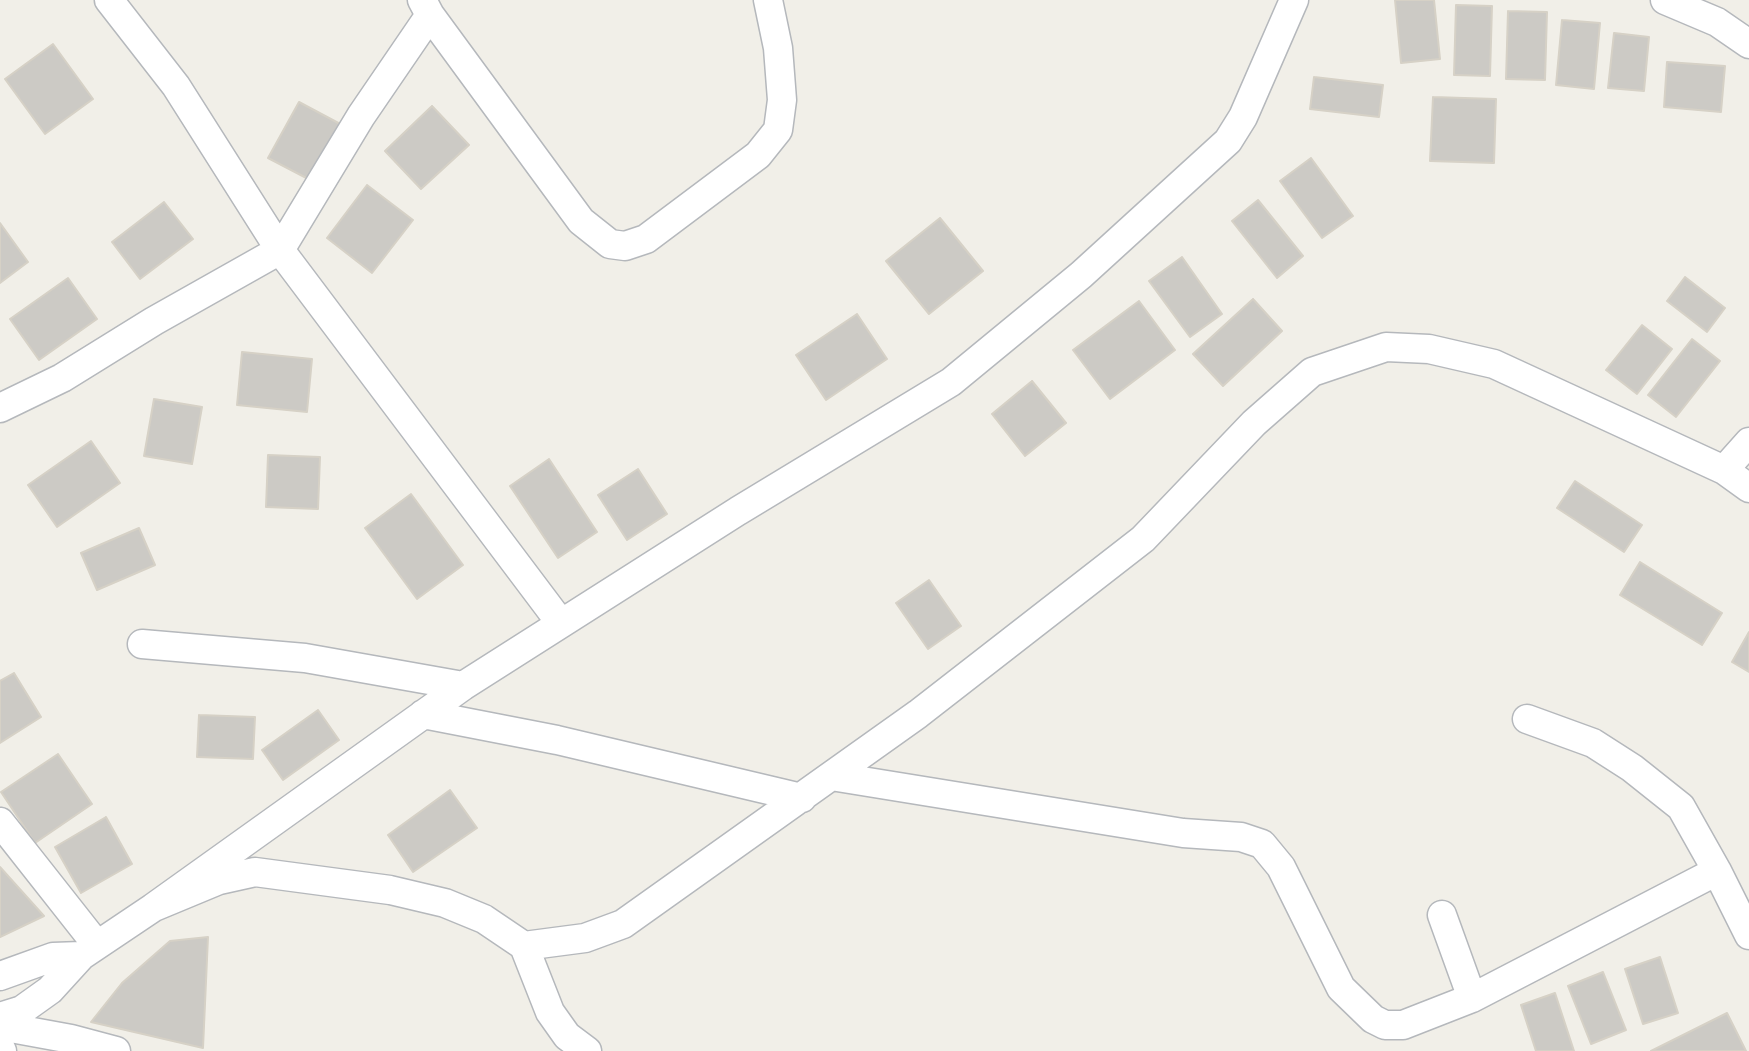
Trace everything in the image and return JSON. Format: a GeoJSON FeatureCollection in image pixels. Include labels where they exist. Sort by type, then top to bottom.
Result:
{"type":"FeatureCollection","features":[{"type":"Feature","properties":{"kind":"street"},"geometry":{"type":"LineString","coordinates":[[109,0],[176,86],[280,250],[560,622]]}},
{"type":"Feature","properties":{"kind":"street"},"geometry":{"type":"LineString","coordinates":[[0,408],[62,378],[154,321],[280,250],[426,7],[581,221],[610,244],[625,246],[646,239],[758,155],[778,130],[782,100],[778,48],[768,0]]}},
{"type":"Feature","properties":{"kind":"street"},"geometry":{"type":"LineString","coordinates":[[0,1002],[0,1018],[22,1010],[50,990],[89,951],[463,686],[560,622],[951,382],[1081,275],[1228,141],[1243,117],[1294,0]]}},
{"type":"Feature","properties":{"kind":"street"},"geometry":{"type":"LineString","coordinates":[[1665,0],[1717,22],[1749,44]]}},
{"type":"Feature","properties":{"kind":"street"},"geometry":{"type":"LineString","coordinates":[[524,946],[585,938],[623,924],[918,715],[1143,539],[1254,424],[1312,372],[1385,347],[1429,349],[1494,364],[1724,470],[1749,488]]}},
{"type":"Feature","properties":{"kind":"street"},"geometry":{"type":"LineString","coordinates":[[1724,470],[1749,442]]}},
{"type":"Feature","properties":{"kind":"street"},"geometry":{"type":"LineString","coordinates":[[142,644],[305,657],[463,686]]}},
{"type":"Feature","properties":{"kind":"street"},"geometry":{"type":"LineString","coordinates":[[423,714],[556,740],[802,797]]}},
{"type":"Feature","properties":{"kind":"street"},"geometry":{"type":"LineString","coordinates":[[1527,719],[1593,743],[1632,768],[1681,807],[1749,935]]}},
{"type":"Feature","properties":{"kind":"street"},"geometry":{"type":"LineString","coordinates":[[831,776],[1183,832],[1241,837],[1262,844],[1281,867],[1341,988],[1373,1019],[1385,1025],[1403,1025],[1472,998],[1717,871]]}},
{"type":"Feature","properties":{"kind":"street"},"geometry":{"type":"LineString","coordinates":[[0,822],[89,951]]}},
{"type":"Feature","properties":{"kind":"street"},"geometry":{"type":"LineString","coordinates":[[154,907],[219,880],[254,872],[390,890],[444,903],[484,919],[524,946],[550,1012],[567,1036],[587,1051]]}},
{"type":"Feature","properties":{"kind":"street"},"geometry":{"type":"LineString","coordinates":[[1442,915],[1472,998]]}},
{"type":"Feature","properties":{"kind":"street"},"geometry":{"type":"LineString","coordinates":[[0,976],[53,957],[89,951]]}},
{"type":"Feature","properties":{"kind":"street"},"geometry":{"type":"LineString","coordinates":[[0,1026],[71,1039],[117,1051]]}},
{"type":"Feature","properties":{"kind":"building"},"geometry":{"type":"Polygon","coordinates":[[[1395,0],[1434,0],[1440,59],[1401,63],[1395,0]]]}},
{"type":"Feature","properties":{"kind":"building"},"geometry":{"type":"Polygon","coordinates":[[[1456,5],[1492,6],[1490,76],[1454,75],[1456,5]]]}},
{"type":"Feature","properties":{"kind":"building"},"geometry":{"type":"Polygon","coordinates":[[[1508,11],[1547,12],[1545,80],[1506,79],[1508,11]]]}},
{"type":"Feature","properties":{"kind":"building"},"geometry":{"type":"Polygon","coordinates":[[[1562,20],[1600,23],[1594,89],[1556,85],[1562,20]]]}},
{"type":"Feature","properties":{"kind":"building"},"geometry":{"type":"Polygon","coordinates":[[[1614,33],[1649,37],[1644,91],[1608,88],[1614,33]]]}},
{"type":"Feature","properties":{"kind":"building"},"geometry":{"type":"Polygon","coordinates":[[[53,44],[93,99],[45,134],[5,79],[53,44]]]}},
{"type":"Feature","properties":{"kind":"building"},"geometry":{"type":"Polygon","coordinates":[[[1667,62],[1725,66],[1721,112],[1664,107],[1667,62]]]}},
{"type":"Feature","properties":{"kind":"building"},"geometry":{"type":"Polygon","coordinates":[[[1314,77],[1383,85],[1379,117],[1310,109],[1314,77]]]}},
{"type":"Feature","properties":{"kind":"building"},"geometry":{"type":"Polygon","coordinates":[[[1433,97],[1496,99],[1494,163],[1430,161],[1433,97]]]}},
{"type":"Feature","properties":{"kind":"building"},"geometry":{"type":"Polygon","coordinates":[[[299,102],[344,126],[314,182],[268,158],[299,102]]]}},
{"type":"Feature","properties":{"kind":"building"},"geometry":{"type":"Polygon","coordinates":[[[432,106],[469,145],[421,189],[385,151],[432,106]]]}},
{"type":"Feature","properties":{"kind":"building"},"geometry":{"type":"Polygon","coordinates":[[[1311,158],[1353,216],[1322,238],[1280,181],[1311,158]]]}},
{"type":"Feature","properties":{"kind":"building"},"geometry":{"type":"Polygon","coordinates":[[[367,185],[413,220],[372,273],[327,238],[367,185]]]}},
{"type":"Feature","properties":{"kind":"building"},"geometry":{"type":"Polygon","coordinates":[[[1258,200],[1303,256],[1277,278],[1232,221],[1258,200]]]}},
{"type":"Feature","properties":{"kind":"building"},"geometry":{"type":"Polygon","coordinates":[[[164,202],[193,239],[140,279],[112,242],[164,202]]]}},
{"type":"Feature","properties":{"kind":"building"},"geometry":{"type":"Polygon","coordinates":[[[940,218],[983,271],[929,314],[886,261],[940,218]]]}},
{"type":"Feature","properties":{"kind":"building"},"geometry":{"type":"Polygon","coordinates":[[[0,223],[28,262],[0,283],[0,223]]]}},
{"type":"Feature","properties":{"kind":"building"},"geometry":{"type":"Polygon","coordinates":[[[1182,257],[1222,314],[1190,337],[1149,281],[1182,257]]]}},
{"type":"Feature","properties":{"kind":"building"},"geometry":{"type":"Polygon","coordinates":[[[1685,277],[1725,308],[1707,332],[1667,301],[1685,277]]]}},
{"type":"Feature","properties":{"kind":"building"},"geometry":{"type":"Polygon","coordinates":[[[68,278],[97,319],[39,360],[10,319],[68,278]]]}},
{"type":"Feature","properties":{"kind":"building"},"geometry":{"type":"Polygon","coordinates":[[[1253,299],[1282,331],[1223,386],[1193,354],[1253,299]]]}},
{"type":"Feature","properties":{"kind":"building"},"geometry":{"type":"Polygon","coordinates":[[[1139,301],[1175,350],[1110,399],[1073,350],[1139,301]]]}},
{"type":"Feature","properties":{"kind":"building"},"geometry":{"type":"Polygon","coordinates":[[[857,314],[887,359],[826,400],[796,355],[857,314]]]}},
{"type":"Feature","properties":{"kind":"building"},"geometry":{"type":"Polygon","coordinates":[[[1642,325],[1672,349],[1637,394],[1606,370],[1642,325]]]}},
{"type":"Feature","properties":{"kind":"building"},"geometry":{"type":"Polygon","coordinates":[[[1692,339],[1720,361],[1676,417],[1648,395],[1692,339]]]}},
{"type":"Feature","properties":{"kind":"building"},"geometry":{"type":"Polygon","coordinates":[[[242,352],[312,359],[307,412],[237,405],[242,352]]]}},
{"type":"Feature","properties":{"kind":"building"},"geometry":{"type":"Polygon","coordinates":[[[1032,381],[1066,423],[1025,456],[992,414],[1032,381]]]}},
{"type":"Feature","properties":{"kind":"building"},"geometry":{"type":"Polygon","coordinates":[[[154,399],[202,407],[192,464],[144,456],[154,399]]]}},
{"type":"Feature","properties":{"kind":"building"},"geometry":{"type":"Polygon","coordinates":[[[91,441],[120,483],[57,527],[28,485],[91,441]]]}},
{"type":"Feature","properties":{"kind":"building"},"geometry":{"type":"Polygon","coordinates":[[[268,455],[320,457],[318,509],[266,507],[268,455]]]}},
{"type":"Feature","properties":{"kind":"building"},"geometry":{"type":"Polygon","coordinates":[[[549,459],[597,532],[558,558],[510,486],[549,459]]]}},
{"type":"Feature","properties":{"kind":"building"},"geometry":{"type":"Polygon","coordinates":[[[638,469],[667,514],[627,540],[598,495],[638,469]]]}},
{"type":"Feature","properties":{"kind":"building"},"geometry":{"type":"Polygon","coordinates":[[[1575,481],[1642,525],[1624,552],[1557,508],[1575,481]]]}},
{"type":"Feature","properties":{"kind":"building"},"geometry":{"type":"Polygon","coordinates":[[[411,494],[463,565],[417,599],[365,528],[411,494]]]}},
{"type":"Feature","properties":{"kind":"building"},"geometry":{"type":"Polygon","coordinates":[[[139,528],[155,565],[97,590],[81,553],[139,528]]]}},
{"type":"Feature","properties":{"kind":"building"},"geometry":{"type":"Polygon","coordinates":[[[1640,562],[1722,613],[1702,645],[1620,595],[1640,562]]]}},
{"type":"Feature","properties":{"kind":"building"},"geometry":{"type":"Polygon","coordinates":[[[929,580],[961,626],[928,649],[896,603],[929,580]]]}},
{"type":"Feature","properties":{"kind":"building"},"geometry":{"type":"Polygon","coordinates":[[[1749,632],[1749,672],[1732,662],[1749,632]]]}},
{"type":"Feature","properties":{"kind":"building"},"geometry":{"type":"Polygon","coordinates":[[[14,673],[41,717],[0,743],[0,681],[14,673]]]}},
{"type":"Feature","properties":{"kind":"building"},"geometry":{"type":"Polygon","coordinates":[[[318,710],[339,740],[283,780],[262,750],[318,710]]]}},
{"type":"Feature","properties":{"kind":"building"},"geometry":{"type":"Polygon","coordinates":[[[199,715],[255,717],[253,759],[197,757],[199,715]]]}},
{"type":"Feature","properties":{"kind":"building"},"geometry":{"type":"Polygon","coordinates":[[[58,754],[92,804],[35,843],[1,792],[58,754]]]}},
{"type":"Feature","properties":{"kind":"building"},"geometry":{"type":"Polygon","coordinates":[[[450,790],[477,828],[413,872],[388,835],[450,790]]]}},
{"type":"Feature","properties":{"kind":"building"},"geometry":{"type":"Polygon","coordinates":[[[106,817],[132,864],[81,893],[55,847],[106,817]]]}},
{"type":"Feature","properties":{"kind":"building"},"geometry":{"type":"Polygon","coordinates":[[[0,867],[44,916],[0,937],[0,867]]]}},
{"type":"Feature","properties":{"kind":"building"},"geometry":{"type":"Polygon","coordinates":[[[208,937],[203,1048],[91,1022],[122,983],[170,941],[208,937]]]}},
{"type":"Feature","properties":{"kind":"building"},"geometry":{"type":"Polygon","coordinates":[[[1660,957],[1678,1013],[1643,1024],[1625,969],[1660,957]]]}},
{"type":"Feature","properties":{"kind":"building"},"geometry":{"type":"Polygon","coordinates":[[[1603,972],[1626,1030],[1591,1044],[1568,986],[1603,972]]]}},
{"type":"Feature","properties":{"kind":"building"},"geometry":{"type":"Polygon","coordinates":[[[1555,993],[1574,1051],[1536,1051],[1521,1005],[1555,993]]]}},
{"type":"Feature","properties":{"kind":"building"},"geometry":{"type":"Polygon","coordinates":[[[1727,1013],[1746,1051],[1651,1051],[1727,1013]]]}}]}
